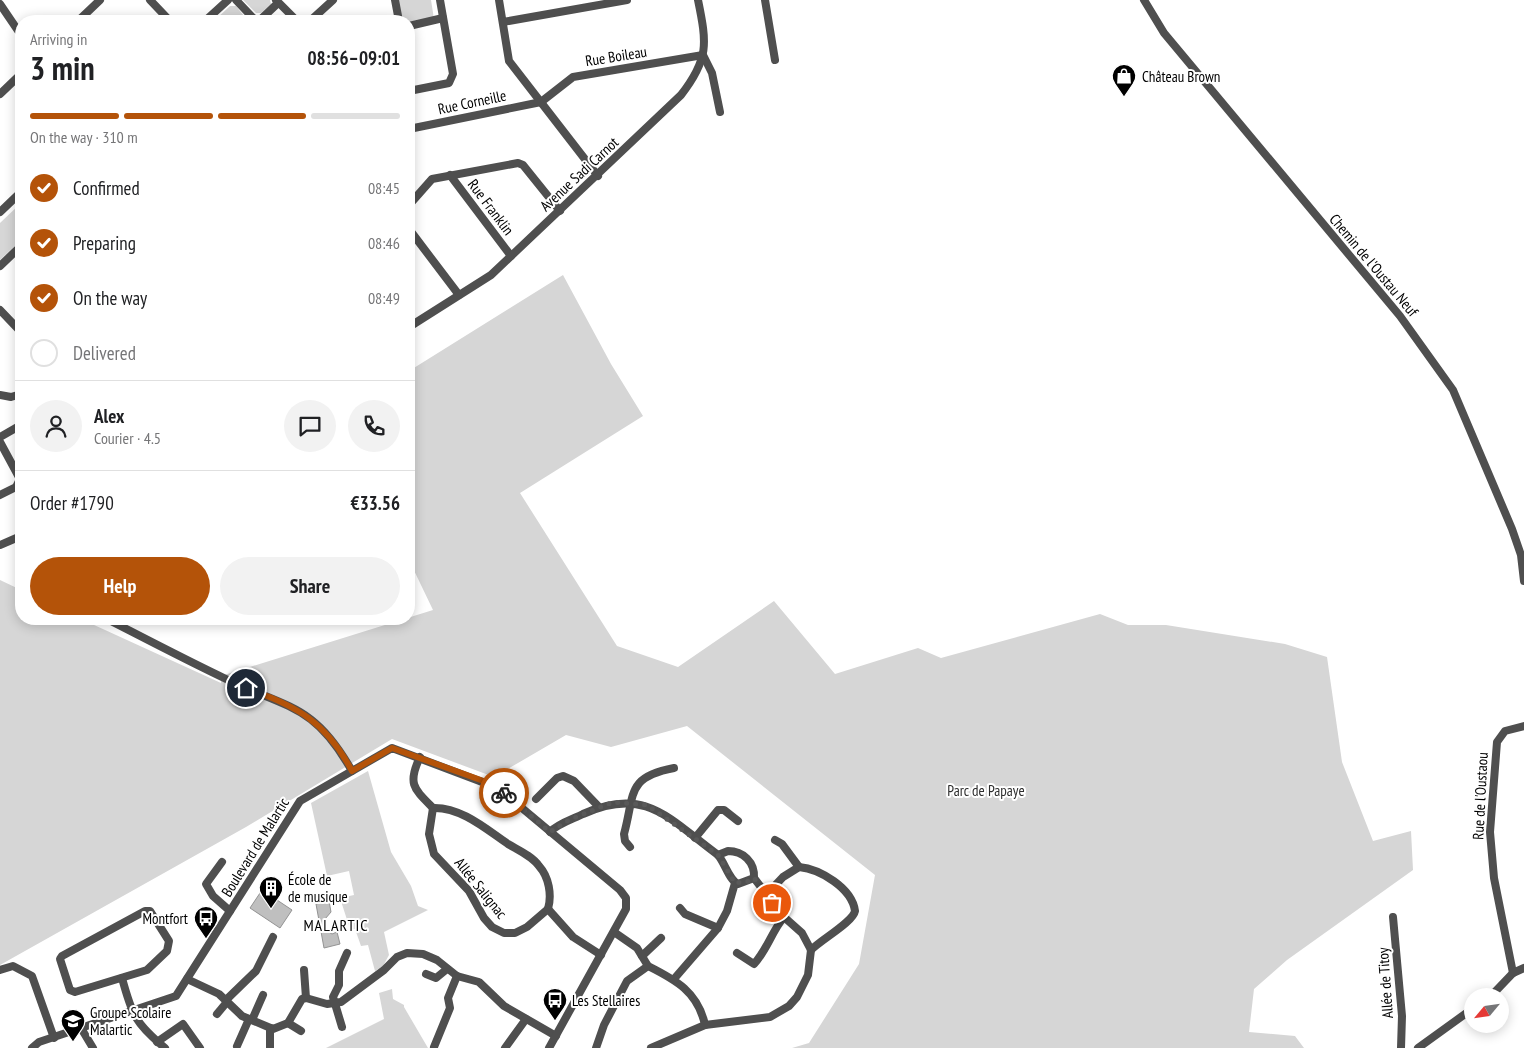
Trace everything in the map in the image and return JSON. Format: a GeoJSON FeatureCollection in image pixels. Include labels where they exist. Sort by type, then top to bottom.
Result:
{"type":"FeatureCollection","features":[{"type":"Feature","properties":{"kind":"street"},"geometry":{"type":"LineString","coordinates":[[86,15],[100,0]]}},
{"type":"Feature","properties":{"kind":"street"},"geometry":{"type":"LineString","coordinates":[[150,0],[164,15]]}},
{"type":"Feature","properties":{"kind":"street"},"geometry":{"type":"LineString","coordinates":[[212,15],[228,0]]}},
{"type":"Feature","properties":{"kind":"street"},"geometry":{"type":"LineString","coordinates":[[236,0],[251,15]]}},
{"type":"Feature","properties":{"kind":"street"},"geometry":{"type":"LineString","coordinates":[[317,15],[333,0]]}},
{"type":"Feature","properties":{"kind":"street"},"geometry":{"type":"LineString","coordinates":[[395,0],[398,15]]}},
{"type":"Feature","properties":{"kind":"street"},"geometry":{"type":"LineString","coordinates":[[415,90],[449,83],[453,74],[440,0]]}},
{"type":"Feature","properties":{"kind":"street"},"geometry":{"type":"LineString","coordinates":[[499,0],[509,61],[598,176]]}},
{"type":"Feature","properties":{"kind":"street"},"geometry":{"type":"LineString","coordinates":[[503,22],[625,0]]}},
{"type":"Feature","properties":{"kind":"street","name":"Avenue Sadi Carnot"},"geometry":{"type":"LineString","coordinates":[[415,323],[491,275],[598,176],[681,95],[696,76],[704,55],[705,35],[698,0]]}},
{"type":"Feature","properties":{"kind":"street"},"geometry":{"type":"LineString","coordinates":[[765,0],[775,60]]}},
{"type":"Feature","properties":{"kind":"street","name":"Chemin de l'Oustau Neuf"},"geometry":{"type":"LineString","coordinates":[[1144,0],[1164,33],[1400,316],[1453,390],[1512,529],[1521,555],[1524,581]]}},
{"type":"Feature","properties":{"kind":"street"},"geometry":{"type":"LineString","coordinates":[[263,15],[277,1],[291,15]]}},
{"type":"Feature","properties":{"kind":"street"},"geometry":{"type":"LineString","coordinates":[[0,4],[15,26]]}},
{"type":"Feature","properties":{"kind":"street"},"geometry":{"type":"LineString","coordinates":[[415,25],[443,18]]}},
{"type":"Feature","properties":{"kind":"street"},"geometry":{"type":"LineString","coordinates":[[704,55],[712,73],[720,112]]}},
{"type":"Feature","properties":{"kind":"street","name":"Rue Boileau"},"geometry":{"type":"LineString","coordinates":[[541,102],[573,77],[704,55]]}},
{"type":"Feature","properties":{"kind":"street"},"geometry":{"type":"LineString","coordinates":[[0,94],[3,86],[15,78]]}},
{"type":"Feature","properties":{"kind":"street","name":"Rue Corneille"},"geometry":{"type":"LineString","coordinates":[[415,128],[541,102]]}},
{"type":"Feature","properties":{"kind":"street"},"geometry":{"type":"LineString","coordinates":[[415,198],[432,179],[521,163],[560,211]]}},
{"type":"Feature","properties":{"kind":"street","name":"Rue Franklin"},"geometry":{"type":"LineString","coordinates":[[450,176],[511,256]]}},
{"type":"Feature","properties":{"kind":"street"},"geometry":{"type":"LineString","coordinates":[[0,212],[15,198]]}},
{"type":"Feature","properties":{"kind":"street"},"geometry":{"type":"LineString","coordinates":[[415,238],[459,295]]}},
{"type":"Feature","properties":{"kind":"street"},"geometry":{"type":"LineString","coordinates":[[0,266],[15,252]]}},
{"type":"Feature","properties":{"kind":"street"},"geometry":{"type":"LineString","coordinates":[[0,310],[15,326]]}},
{"type":"Feature","properties":{"kind":"street"},"geometry":{"type":"LineString","coordinates":[[0,395],[15,396]]}},
{"type":"Feature","properties":{"kind":"street"},"geometry":{"type":"LineString","coordinates":[[0,437],[15,428]]}},
{"type":"Feature","properties":{"kind":"street"},"geometry":{"type":"LineString","coordinates":[[0,442],[15,470]]}},
{"type":"Feature","properties":{"kind":"street"},"geometry":{"type":"LineString","coordinates":[[0,495],[15,488]]}},
{"type":"Feature","properties":{"kind":"street"},"geometry":{"type":"LineString","coordinates":[[0,544],[15,538]]}},
{"type":"Feature","properties":{"kind":"street"},"geometry":{"type":"LineString","coordinates":[[118,625],[228,680],[296,708],[327,733],[352,771]]}},
{"type":"Feature","properties":{"kind":"street","name":"Rue de l'Oustaou"},"geometry":{"type":"LineString","coordinates":[[1513,973],[1494,878],[1490,832],[1497,742],[1505,731],[1524,726]]}},
{"type":"Feature","properties":{"kind":"street","name":"Boulevard de Malartic"},"geometry":{"type":"LineString","coordinates":[[32,1048],[39,1042],[176,996],[300,801],[392,748],[489,783],[620,890],[626,898],[626,909],[549,1048]]}},
{"type":"Feature","properties":{"kind":"street"},"geometry":{"type":"LineString","coordinates":[[420,758],[414,772],[413,784],[416,792],[433,808],[468,817],[537,863],[547,880],[550,902],[548,909],[573,937],[601,955]]}},
{"type":"Feature","properties":{"kind":"street"},"geometry":{"type":"LineString","coordinates":[[630,847],[625,841],[624,834],[637,784],[652,772],[674,768]]}},
{"type":"Feature","properties":{"kind":"street"},"geometry":{"type":"LineString","coordinates":[[536,799],[557,778],[563,776],[574,781],[598,807]]}},
{"type":"Feature","properties":{"kind":"street"},"geometry":{"type":"LineString","coordinates":[[550,832],[598,807],[613,802],[631,802],[647,805],[718,855],[735,883],[727,911],[718,928],[674,979]]}},
{"type":"Feature","properties":{"kind":"street","name":"Allée Salignac"},"geometry":{"type":"LineString","coordinates":[[433,808],[429,834],[434,854],[469,892],[484,918],[492,927],[504,933],[515,933],[526,928],[548,909]]}},
{"type":"Feature","properties":{"kind":"street"},"geometry":{"type":"LineString","coordinates":[[695,838],[718,810],[724,810],[738,821]]}},
{"type":"Feature","properties":{"kind":"street"},"geometry":{"type":"LineString","coordinates":[[775,840],[782,844],[799,867],[817,872],[841,888],[852,900],[855,910],[854,916],[847,923],[831,932],[811,950]]}},
{"type":"Feature","properties":{"kind":"street"},"geometry":{"type":"LineString","coordinates":[[651,1048],[704,1025],[758,1020],[780,1013],[789,1006],[802,989],[808,975],[811,950],[802,933],[784,917],[754,878],[750,864],[740,852],[728,851],[718,855]]}},
{"type":"Feature","properties":{"kind":"street"},"geometry":{"type":"LineString","coordinates":[[222,862],[206,884],[213,896],[230,911]]}},
{"type":"Feature","properties":{"kind":"street"},"geometry":{"type":"LineString","coordinates":[[767,894],[783,877],[799,867]]}},
{"type":"Feature","properties":{"kind":"street"},"geometry":{"type":"LineString","coordinates":[[735,883],[749,881],[754,878]]}},
{"type":"Feature","properties":{"kind":"street"},"geometry":{"type":"LineString","coordinates":[[680,908],[685,914],[718,928]]}},
{"type":"Feature","properties":{"kind":"street"},"geometry":{"type":"LineString","coordinates":[[145,911],[150,911],[169,941],[169,949],[147,970],[122,978],[73,992],[68,988],[60,959],[62,956],[145,911]]}},
{"type":"Feature","properties":{"kind":"street"},"geometry":{"type":"LineString","coordinates":[[738,953],[754,964],[760,957],[774,928],[784,917]]}},
{"type":"Feature","properties":{"kind":"street","name":"Allée de Titoy"},"geometry":{"type":"LineString","coordinates":[[1393,917],[1402,1016],[1401,1048]]}},
{"type":"Feature","properties":{"kind":"street"},"geometry":{"type":"LineString","coordinates":[[614,932],[632,943],[648,966],[674,979],[700,1006],[704,1025]]}},
{"type":"Feature","properties":{"kind":"street"},"geometry":{"type":"LineString","coordinates":[[217,1014],[256,971],[273,937]]}},
{"type":"Feature","properties":{"kind":"street"},"geometry":{"type":"LineString","coordinates":[[642,956],[661,938]]}},
{"type":"Feature","properties":{"kind":"street"},"geometry":{"type":"LineString","coordinates":[[342,1027],[333,998],[339,985],[339,971],[347,953]]}},
{"type":"Feature","properties":{"kind":"street"},"geometry":{"type":"LineString","coordinates":[[306,998],[321,1003],[335,1004],[341,1002],[402,954],[429,955],[457,976],[479,982],[494,998],[556,1036]]}},
{"type":"Feature","properties":{"kind":"street"},"geometry":{"type":"LineString","coordinates":[[0,970],[13,966],[32,976],[54,1038]]}},
{"type":"Feature","properties":{"kind":"street"},"geometry":{"type":"LineString","coordinates":[[596,1048],[604,1025],[627,981],[648,966]]}},
{"type":"Feature","properties":{"kind":"street"},"geometry":{"type":"LineString","coordinates":[[1499,988],[1513,973],[1524,968]]}},
{"type":"Feature","properties":{"kind":"street"},"geometry":{"type":"LineString","coordinates":[[304,970],[306,998]]}},
{"type":"Feature","properties":{"kind":"street"},"geometry":{"type":"LineString","coordinates":[[426,974],[436,978],[447,970]]}},
{"type":"Feature","properties":{"kind":"street"},"geometry":{"type":"LineString","coordinates":[[434,1048],[450,1008],[448,998],[457,976]]}},
{"type":"Feature","properties":{"kind":"street"},"geometry":{"type":"LineString","coordinates":[[122,978],[138,1024],[165,1048]]}},
{"type":"Feature","properties":{"kind":"street"},"geometry":{"type":"LineString","coordinates":[[188,979],[219,994],[237,1012],[270,1028],[278,1028],[288,1023],[297,1004],[306,998]]}},
{"type":"Feature","properties":{"kind":"street"},"geometry":{"type":"LineString","coordinates":[[237,1046],[263,995]]}},
{"type":"Feature","properties":{"kind":"street"},"geometry":{"type":"LineString","coordinates":[[1418,1048],[1464,1016]]}},
{"type":"Feature","properties":{"kind":"street"},"geometry":{"type":"LineString","coordinates":[[506,1048],[526,1019]]}},
{"type":"Feature","properties":{"kind":"street"},"geometry":{"type":"LineString","coordinates":[[288,1023],[302,1031]]}},
{"type":"Feature","properties":{"kind":"street"},"geometry":{"type":"LineString","coordinates":[[157,1042],[183,1024],[200,1048]]}},
{"type":"Feature","properties":{"kind":"street"},"geometry":{"type":"LineString","coordinates":[[81,1028],[93,1048]]}},
{"type":"Feature","properties":{"kind":"street"},"geometry":{"type":"LineString","coordinates":[[270,1028],[270,1048]]}},
{"type":"Feature","properties":{"kind":"green space"},"geometry":{"type":"Polygon","coordinates":[[[243,0],[270,0],[271,4],[261,13],[256,13],[243,0]]]}},
{"type":"Feature","properties":{"kind":"green space"},"geometry":{"type":"Polygon","coordinates":[[[396,0],[431,0],[434,19],[415,22],[415,15],[400,15],[396,0]]]}},
{"type":"Feature","properties":{"kind":"green space"},"geometry":{"type":"Polygon","coordinates":[[[230,6],[236,6],[243,15],[220,15],[230,6]]]}},
{"type":"Feature","properties":{"kind":"green space"},"geometry":{"type":"Polygon","coordinates":[[[15,209],[15,246],[0,260],[0,223],[15,209]]]}},
{"type":"Feature","properties":{"kind":"green space","name":"Parc de Papaye"},"geometry":{"type":"Polygon","coordinates":[[[563,275],[611,364],[643,416],[520,493],[617,646],[678,667],[774,601],[835,674],[918,648],[941,658],[1100,614],[1128,625],[1166,625],[1285,644],[1327,657],[1342,762],[1373,841],[1411,831],[1413,870],[1287,960],[1254,989],[1249,1032],[1295,1036],[1304,1048],[792,1048],[809,1043],[859,964],[875,875],[687,726],[611,747],[566,735],[494,777],[392,739],[246,827],[0,965],[0,580],[15,587],[15,625],[94,625],[221,683],[221,676],[385,625],[415,625],[415,616],[433,610],[415,572],[415,367],[563,275]]]}},
{"type":"Feature","properties":{"kind":"green space"},"geometry":{"type":"Polygon","coordinates":[[[368,771],[391,852],[411,886],[418,906],[428,910],[384,932],[389,955],[383,966],[375,971],[368,945],[361,946],[355,929],[350,929],[340,898],[354,895],[349,871],[327,876],[311,803],[368,771]]]}},
{"type":"Feature","properties":{"kind":"green space"},"geometry":{"type":"Polygon","coordinates":[[[392,989],[393,999],[404,1005],[428,1048],[326,1048],[384,1019],[379,993],[392,989]]]}},
{"type":"Feature","properties":{"kind":"building","name":"École de de musique"},"geometry":{"type":"Polygon","coordinates":[[[262,890],[292,910],[280,928],[250,908],[262,890]]]}},
{"type":"Feature","properties":{"kind":"building"},"geometry":{"type":"Polygon","coordinates":[[[329,901],[331,912],[325,919],[327,931],[332,934],[337,932],[340,944],[324,948],[316,904],[329,901]]]}},
{"type":"Feature","properties":{"kind":"way so far"},"geometry":{"type":"LineString","coordinates":[[504,793],[550,832],[569,820],[613,802],[621,801],[647,805],[664,815],[718,855],[735,883],[738,884],[754,878],[772,903]]}},
{"type":"Feature","properties":{"kind":"place","name":"Château Brown"},"geometry":{"type":"Point","coordinates":[1124,97]}},
{"type":"Feature","properties":{"kind":"place","name":"École de de musique"},"geometry":{"type":"Point","coordinates":[271,909]}},
{"type":"Feature","properties":{"kind":"place","name":"Montfort"},"geometry":{"type":"Point","coordinates":[206,939]}},
{"type":"Feature","properties":{"kind":"place","name":"Les Stellaires"},"geometry":{"type":"Point","coordinates":[555,1021]}},
{"type":"Feature","properties":{"kind":"place","name":"Groupe Scolaire Malartic"},"geometry":{"type":"Point","coordinates":[73,1042]}},
{"type":"Feature","properties":{"kind":"district","name":"MALARTIC"},"geometry":{"type":"Point","coordinates":[336,925]}},
{"type":"Feature","properties":{"kind":"route"},"geometry":{"type":"LineString","coordinates":[[246,688],[280,700],[310,718],[336,744],[352,771],[392,748],[489,783],[504,793]]}}]}
